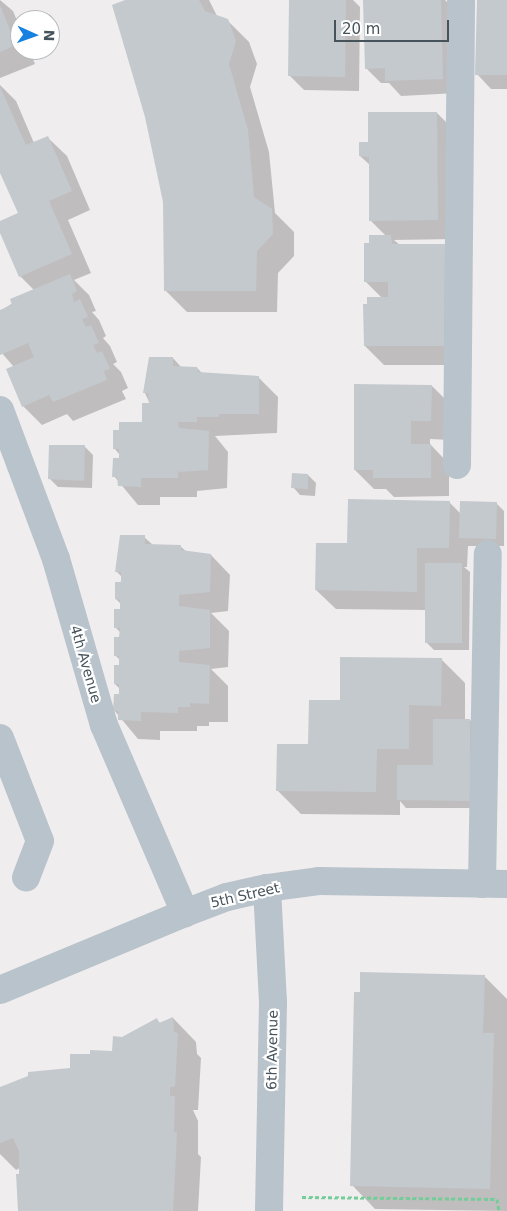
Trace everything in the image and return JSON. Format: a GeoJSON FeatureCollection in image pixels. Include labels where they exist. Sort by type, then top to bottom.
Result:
{"type":"FeatureCollection","features":[{"type":"Feature","properties":{"kind":"street"},"geometry":{"type":"LineString","coordinates":[[457,465],[461,0]]}},
{"type":"Feature","properties":{"kind":"street","name":"4th Avenue"},"geometry":{"type":"LineString","coordinates":[[0,410],[56,560],[104,725],[184,912]]}},
{"type":"Feature","properties":{"kind":"street"},"geometry":{"type":"LineString","coordinates":[[488,554],[495,884]]}},
{"type":"Feature","properties":{"kind":"street"},"geometry":{"type":"LineString","coordinates":[[0,738],[40,841],[26,877]]}},
{"type":"Feature","properties":{"kind":"street","name":"5th Street"},"geometry":{"type":"LineString","coordinates":[[0,990],[184,912],[227,897],[267,888],[319,881],[495,884]]}},
{"type":"Feature","properties":{"kind":"street","name":"6th Avenue"},"geometry":{"type":"LineString","coordinates":[[267,888],[273,1002],[269,1211]]}},
{"type":"Feature","properties":{"kind":"path"},"geometry":{"type":"LineString","coordinates":[[296,1196],[497,1199],[499,1211]]}},
{"type":"Feature","properties":{"kind":"building"},"geometry":{"type":"Polygon","coordinates":[[[125,0],[199,0],[205,11],[228,19],[236,41],[229,64],[248,130],[254,197],[272,209],[273,234],[257,251],[256,291],[164,291],[163,202],[145,117],[112,5],[125,0]]]}},
{"type":"Feature","properties":{"kind":"building"},"geometry":{"type":"Polygon","coordinates":[[[289,0],[346,0],[345,77],[288,76],[289,0]]]}},
{"type":"Feature","properties":{"kind":"building"},"geometry":{"type":"Polygon","coordinates":[[[363,0],[441,0],[443,79],[385,81],[385,68],[365,69],[363,0]]]}},
{"type":"Feature","properties":{"kind":"building"},"geometry":{"type":"Polygon","coordinates":[[[477,0],[507,0],[507,75],[475,75],[477,0]]]}},
{"type":"Feature","properties":{"kind":"building"},"geometry":{"type":"Polygon","coordinates":[[[0,5],[10,30],[10,48],[0,52],[0,5]]]}},
{"type":"Feature","properties":{"kind":"building"},"geometry":{"type":"Polygon","coordinates":[[[0,87],[26,145],[48,136],[72,191],[49,201],[72,254],[19,277],[0,233],[0,221],[18,213],[0,173],[0,87]]]}},
{"type":"Feature","properties":{"kind":"building"},"geometry":{"type":"Polygon","coordinates":[[[368,112],[437,112],[438,220],[369,221],[369,157],[359,156],[359,142],[368,142],[368,112]]]}},
{"type":"Feature","properties":{"kind":"building"},"geometry":{"type":"Polygon","coordinates":[[[369,235],[391,235],[392,244],[445,244],[444,346],[364,346],[363,304],[367,304],[367,297],[388,297],[388,282],[364,282],[364,243],[369,243],[369,235]]]}},
{"type":"Feature","properties":{"kind":"building"},"geometry":{"type":"Polygon","coordinates":[[[70,274],[77,291],[72,294],[74,302],[80,299],[88,317],[82,319],[86,327],[91,325],[99,343],[93,345],[97,353],[102,351],[110,369],[104,371],[107,380],[53,402],[49,395],[22,407],[6,369],[34,357],[28,343],[0,355],[0,310],[12,305],[10,299],[70,274]]]}},
{"type":"Feature","properties":{"kind":"building"},"geometry":{"type":"Polygon","coordinates":[[[149,357],[173,357],[173,366],[197,367],[198,372],[259,376],[259,414],[219,414],[219,417],[197,417],[197,422],[178,422],[179,428],[209,431],[208,470],[178,472],[178,478],[141,478],[141,487],[118,486],[117,477],[112,477],[113,458],[119,458],[119,449],[113,449],[113,430],[119,430],[119,422],[142,422],[142,403],[149,403],[148,393],[143,393],[149,357]]]}},
{"type":"Feature","properties":{"kind":"building"},"geometry":{"type":"Polygon","coordinates":[[[354,384],[432,385],[431,421],[411,421],[411,444],[431,444],[431,478],[373,478],[373,470],[354,470],[354,384]]]}},
{"type":"Feature","properties":{"kind":"building"},"geometry":{"type":"Polygon","coordinates":[[[49,445],[85,445],[84,481],[48,479],[49,445]]]}},
{"type":"Feature","properties":{"kind":"building"},"geometry":{"type":"Polygon","coordinates":[[[292,473],[308,474],[308,489],[291,488],[292,473]]]}},
{"type":"Feature","properties":{"kind":"building"},"geometry":{"type":"Polygon","coordinates":[[[348,499],[450,501],[449,548],[417,548],[417,592],[315,590],[316,543],[347,543],[348,499]]]}},
{"type":"Feature","properties":{"kind":"building"},"geometry":{"type":"Polygon","coordinates":[[[460,501],[497,502],[496,539],[459,538],[460,501]]]}},
{"type":"Feature","properties":{"kind":"building"},"geometry":{"type":"Polygon","coordinates":[[[120,535],[145,535],[145,544],[181,545],[181,550],[211,554],[210,592],[179,595],[179,606],[210,610],[210,648],[179,651],[179,662],[210,665],[209,704],[190,703],[190,707],[178,707],[178,713],[141,712],[141,721],[118,720],[118,711],[113,711],[114,694],[119,694],[119,684],[114,684],[114,665],[119,665],[119,656],[114,656],[114,637],[119,637],[120,628],[114,628],[114,609],[120,609],[120,600],[115,599],[115,582],[121,582],[121,572],[115,572],[120,535]]]}},
{"type":"Feature","properties":{"kind":"building"},"geometry":{"type":"Polygon","coordinates":[[[425,563],[462,563],[462,643],[425,643],[425,563]]]}},
{"type":"Feature","properties":{"kind":"building"},"geometry":{"type":"Polygon","coordinates":[[[340,657],[442,658],[441,706],[409,705],[409,749],[377,749],[376,792],[276,791],[277,744],[308,744],[309,700],[340,700],[340,657]]]}},
{"type":"Feature","properties":{"kind":"building"},"geometry":{"type":"Polygon","coordinates":[[[433,719],[470,719],[470,801],[397,800],[397,765],[433,765],[433,719]]]}},
{"type":"Feature","properties":{"kind":"building"},"geometry":{"type":"Polygon","coordinates":[[[360,972],[485,975],[483,1033],[494,1033],[490,1189],[350,1186],[354,992],[360,992],[360,972]]]}},
{"type":"Feature","properties":{"kind":"building"},"geometry":{"type":"Polygon","coordinates":[[[173,1017],[174,1032],[178,1033],[175,1086],[170,1087],[170,1096],[175,1096],[174,1132],[177,1133],[173,1211],[18,1211],[16,1174],[19,1174],[19,1151],[13,1138],[0,1143],[0,1087],[28,1076],[28,1072],[70,1068],[70,1054],[90,1054],[90,1050],[112,1051],[113,1036],[122,1037],[157,1018],[159,1023],[173,1017]]]}}]}
